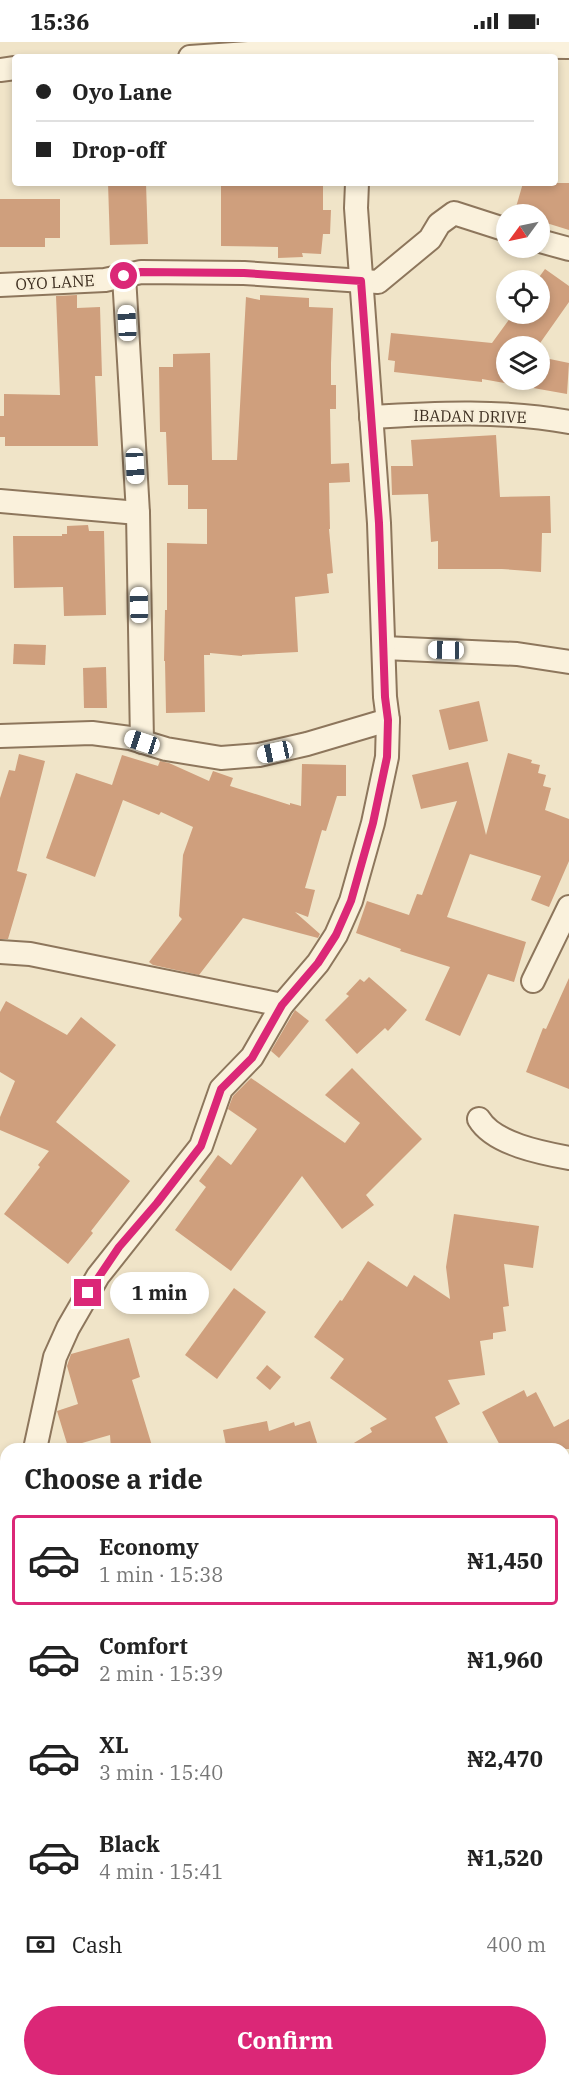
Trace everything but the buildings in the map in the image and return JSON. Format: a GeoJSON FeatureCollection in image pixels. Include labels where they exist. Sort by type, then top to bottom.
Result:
{"type":"FeatureCollection","features":[{"type":"Feature","properties":{"kind":"street"},"geometry":{"type":"LineString","coordinates":[[277,54],[569,46]]}},
{"type":"Feature","properties":{"kind":"street"},"geometry":{"type":"LineString","coordinates":[[36,1443],[55,1357],[68,1328],[98,1276],[119,1247],[201,1146],[221,1089],[252,1058],[282,1005],[318,963],[330,944],[351,901],[378,801],[387,757],[388,720],[385,697],[379,523],[356,208],[357,186]]}},
{"type":"Feature","properties":{"kind":"street","name":"OYO LANE"},"geometry":{"type":"LineString","coordinates":[[0,285],[105,280],[141,272],[244,273],[378,282],[430,239],[439,224],[454,213],[496,226]]}},
{"type":"Feature","properties":{"kind":"street"},"geometry":{"type":"LineString","coordinates":[[550,244],[569,249]]}},
{"type":"Feature","properties":{"kind":"street"},"geometry":{"type":"LineString","coordinates":[[124,276],[138,513],[142,742]]}},
{"type":"Feature","properties":{"kind":"street","name":"IBADAN DRIVE"},"geometry":{"type":"LineString","coordinates":[[371,417],[439,413],[540,417],[569,422]]}},
{"type":"Feature","properties":{"kind":"street"},"geometry":{"type":"LineString","coordinates":[[0,501],[138,513]]}},
{"type":"Feature","properties":{"kind":"street"},"geometry":{"type":"LineString","coordinates":[[384,648],[517,654],[569,662]]}},
{"type":"Feature","properties":{"kind":"street"},"geometry":{"type":"LineString","coordinates":[[0,736],[92,733],[130,738],[166,749],[221,758],[259,755],[307,744],[388,720]]}},
{"type":"Feature","properties":{"kind":"street"},"geometry":{"type":"LineString","coordinates":[[533,981],[569,906]]}},
{"type":"Feature","properties":{"kind":"street"},"geometry":{"type":"LineString","coordinates":[[0,952],[30,954],[282,1005]]}},
{"type":"Feature","properties":{"kind":"street"},"geometry":{"type":"LineString","coordinates":[[479,1119],[483,1125],[505,1140],[536,1151],[569,1158]]}},
{"type":"Feature","properties":{"kind":"route"},"geometry":{"type":"LineString","coordinates":[[88,1293],[119,1247],[201,1146],[221,1089],[252,1058],[282,1005],[318,963],[336,935],[351,901],[373,823],[387,757],[388,720],[385,697],[379,523],[361,281],[244,273],[141,272],[124,276]]}}]}
